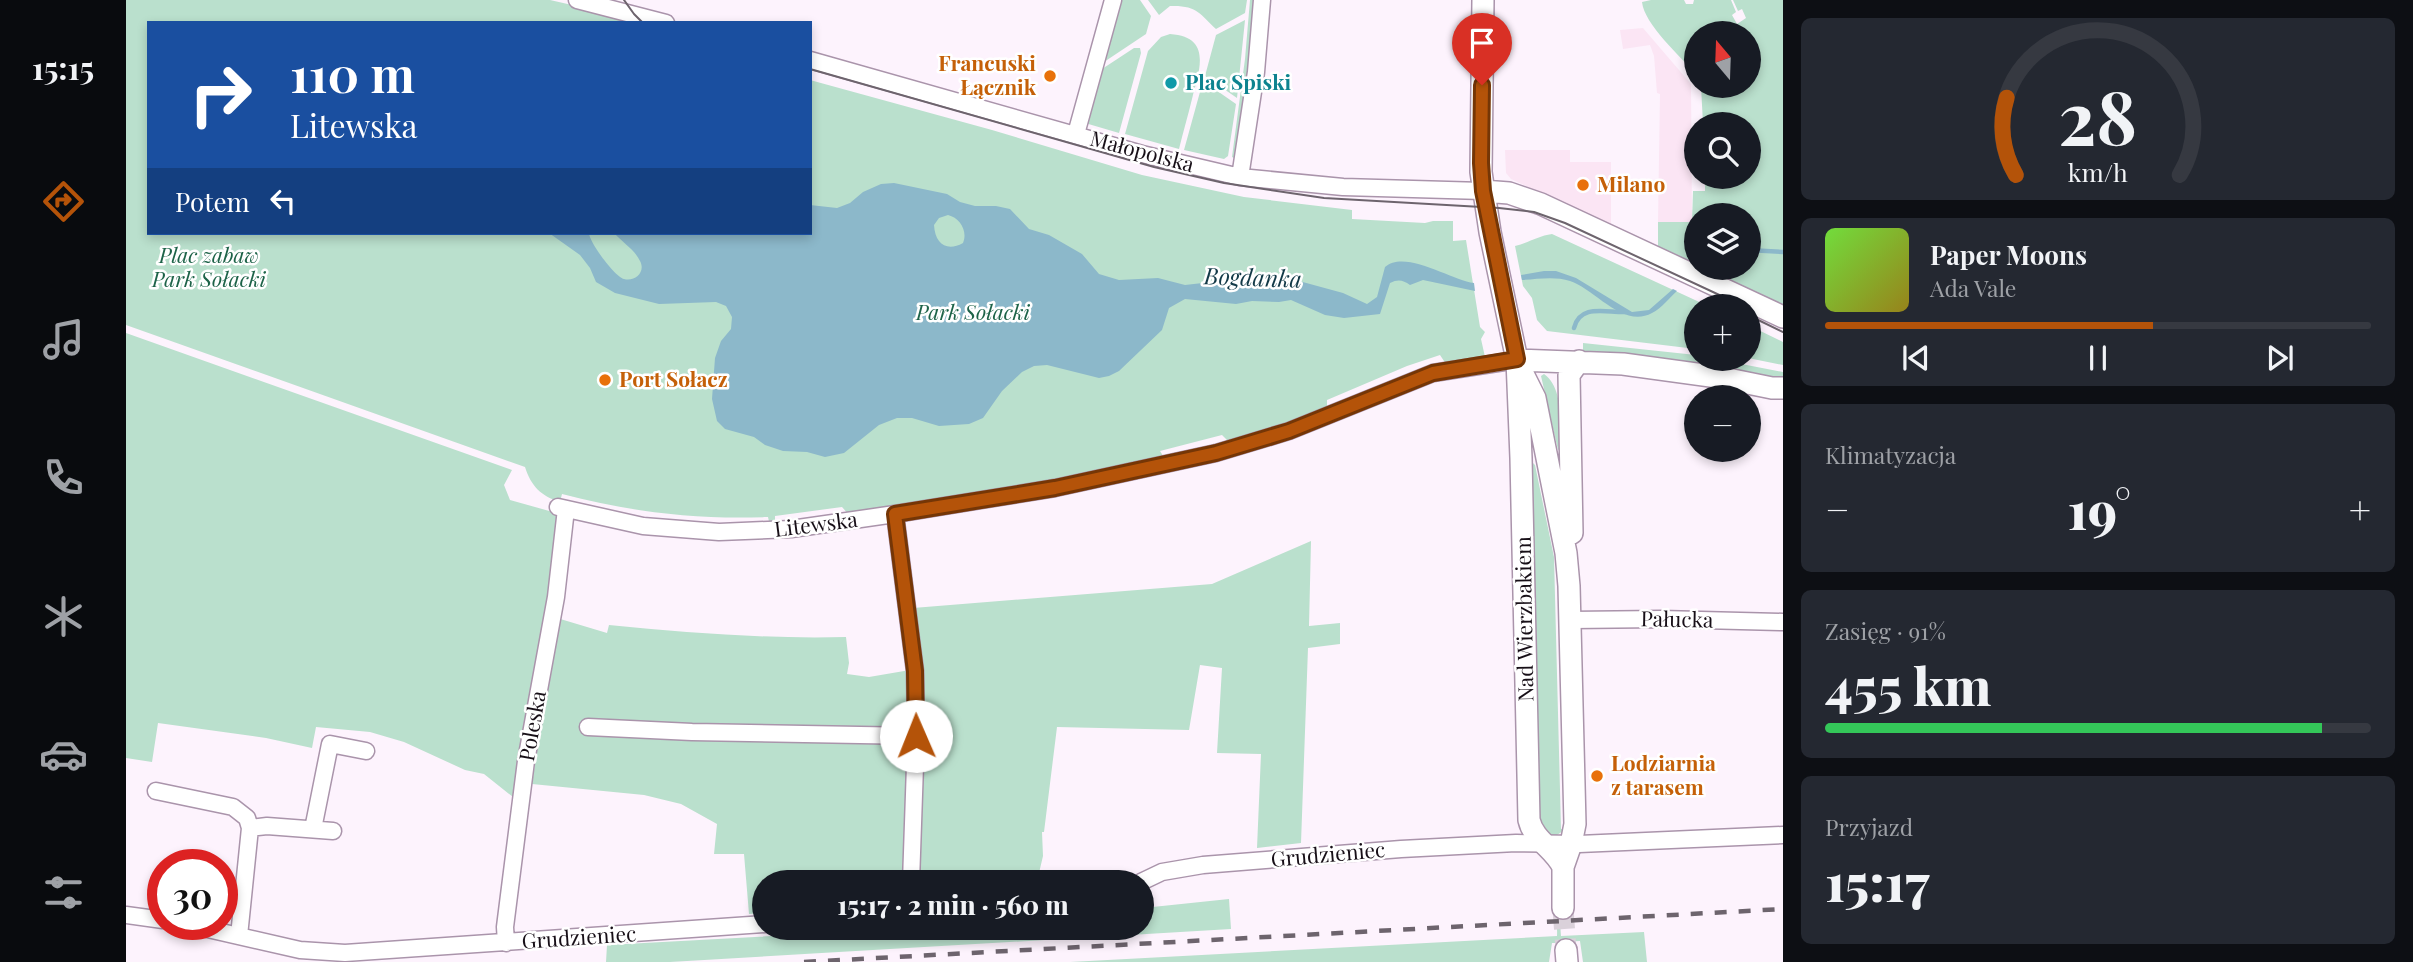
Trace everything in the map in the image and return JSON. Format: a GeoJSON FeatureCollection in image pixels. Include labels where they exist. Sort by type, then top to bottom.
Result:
{"type":"FeatureCollection","features":[{"type":"Feature","properties":{"kind":"street"},"geometry":{"type":"LineString","coordinates":[[577,0],[612,4],[660,21]]}},
{"type":"Feature","properties":{"kind":"street"},"geometry":{"type":"LineString","coordinates":[[1076,134],[1113,0]]}},
{"type":"Feature","properties":{"kind":"street"},"geometry":{"type":"LineString","coordinates":[[1240,177],[1256,72],[1262,0]]}},
{"type":"Feature","properties":{"kind":"street","name":"Nad Wierzbakiem"},"geometry":{"type":"LineString","coordinates":[[1483,0],[1483,191],[1517,359],[1529,820],[1532,831],[1553,851],[1563,867]]}},
{"type":"Feature","properties":{"kind":"street","name":"Małopolska"},"geometry":{"type":"LineString","coordinates":[[812,61],[1154,157],[1240,177],[1343,187],[1483,191]]}},
{"type":"Feature","properties":{"kind":"street"},"geometry":{"type":"LineString","coordinates":[[1483,191],[1509,193],[1541,204],[1783,317]]}},
{"type":"Feature","properties":{"kind":"street"},"geometry":{"type":"LineString","coordinates":[[1517,359],[1579,361],[1665,369],[1779,390]]}},
{"type":"Feature","properties":{"kind":"street","name":"Nad Wierzbakiem"},"geometry":{"type":"LineString","coordinates":[[1517,359],[1535,398],[1566,553],[1571,620],[1575,824],[1563,867],[1563,908]]}},
{"type":"Feature","properties":{"kind":"street","name":"Litewska"},"geometry":{"type":"LineString","coordinates":[[562,508],[643,526],[719,532],[791,529],[895,514],[1055,488],[1216,453],[1289,431],[1433,373],[1517,359]]}},
{"type":"Feature","properties":{"kind":"street","name":"Nad Wierzbakiem"},"geometry":{"type":"LineString","coordinates":[[1566,553],[1572,533],[1569,374],[1579,361]]}},
{"type":"Feature","properties":{"kind":"street","name":"Poleska"},"geometry":{"type":"LineString","coordinates":[[506,943],[505,927],[526,761],[556,597],[562,508]]}},
{"type":"Feature","properties":{"kind":"street"},"geometry":{"type":"LineString","coordinates":[[895,514],[915,671],[916,736],[911,870]]}},
{"type":"Feature","properties":{"kind":"street","name":"Pałucka"},"geometry":{"type":"LineString","coordinates":[[1571,620],[1783,622]]}},
{"type":"Feature","properties":{"kind":"street"},"geometry":{"type":"LineString","coordinates":[[588,727],[692,732],[916,736]]}},
{"type":"Feature","properties":{"kind":"street"},"geometry":{"type":"LineString","coordinates":[[313,829],[330,744],[366,751]]}},
{"type":"Feature","properties":{"kind":"street"},"geometry":{"type":"LineString","coordinates":[[156,791],[233,807],[247,818],[250,828],[239,936]]}},
{"type":"Feature","properties":{"kind":"street"},"geometry":{"type":"LineString","coordinates":[[1518,843],[1525,835],[1529,820]]}},
{"type":"Feature","properties":{"kind":"street"},"geometry":{"type":"LineString","coordinates":[[250,828],[267,826],[333,831]]}},
{"type":"Feature","properties":{"kind":"street","name":"Grudzieniec"},"geometry":{"type":"LineString","coordinates":[[1154,876],[1203,865],[1401,849],[1783,835]]}},
{"type":"Feature","properties":{"kind":"street"},"geometry":{"type":"LineString","coordinates":[[126,915],[147,918]]}},
{"type":"Feature","properties":{"kind":"street","name":"Grudzieniec"},"geometry":{"type":"LineString","coordinates":[[239,936],[317,953],[345,954],[752,925]]}},
{"type":"Feature","properties":{"kind":"shaded area"},"geometry":{"type":"Polygon","coordinates":[[[1643,28],[1684,76],[1684,98],[1691,98],[1691,112],[1684,112],[1684,189],[1692,189],[1692,203],[1684,203],[1684,223],[1658,222],[1660,94],[1657,93],[1654,56],[1650,45],[1623,49],[1620,30],[1643,28]]]}},
{"type":"Feature","properties":{"kind":"shaded area"},"geometry":{"type":"Polygon","coordinates":[[[1505,150],[1570,150],[1570,162],[1611,162],[1611,226],[1511,179],[1506,173],[1505,150]]]}},
{"type":"Feature","properties":{"kind":"green space","name":"Park Sołacki"},"geometry":{"type":"Polygon","coordinates":[[[126,0],[550,0],[620,16],[624,21],[147,21],[147,235],[812,235],[812,81],[1142,175],[1244,197],[1352,210],[1352,219],[1425,223],[1453,221],[1453,241],[1466,240],[1480,327],[1485,332],[1481,339],[1485,357],[1446,364],[1440,355],[1327,400],[1327,410],[1230,443],[1222,435],[1160,451],[1165,459],[1115,471],[850,516],[842,507],[775,516],[775,525],[770,526],[768,517],[664,513],[613,506],[562,494],[560,502],[547,497],[538,489],[530,480],[525,467],[126,325],[126,0]]]}},
{"type":"Feature","properties":{"kind":"green space"},"geometry":{"type":"Polygon","coordinates":[[[1118,0],[1140,0],[1151,16],[1146,34],[1101,64],[1118,0]]]}},
{"type":"Feature","properties":{"kind":"green space"},"geometry":{"type":"Polygon","coordinates":[[[1148,0],[1247,0],[1245,13],[1216,29],[1202,15],[1186,7],[1170,6],[1159,15],[1148,0]]]}},
{"type":"Feature","properties":{"kind":"green space"},"geometry":{"type":"Polygon","coordinates":[[[1250,0],[1255,0],[1249,66],[1234,158],[1232,157],[1250,0]]]}},
{"type":"Feature","properties":{"kind":"green space"},"geometry":{"type":"Polygon","coordinates":[[[1684,0],[1686,4],[1693,4],[1694,0],[1731,0],[1736,12],[1732,15],[1735,21],[1684,21],[1684,61],[1649,20],[1642,2],[1684,0]]]}},
{"type":"Feature","properties":{"kind":"green space"},"geometry":{"type":"Polygon","coordinates":[[[1733,0],[1783,0],[1783,306],[1726,280],[1761,280],[1761,203],[1693,203],[1693,191],[1761,189],[1761,112],[1702,112],[1702,98],[1761,98],[1761,21],[1742,21],[1746,18],[1742,9],[1738,11],[1733,0]]]}},
{"type":"Feature","properties":{"kind":"green space"},"geometry":{"type":"Polygon","coordinates":[[[1245,20],[1237,98],[1205,76],[1216,35],[1245,20]]]}},
{"type":"Feature","properties":{"kind":"green space"},"geometry":{"type":"Polygon","coordinates":[[[1170,34],[1193,41],[1200,57],[1198,77],[1179,149],[1125,134],[1148,51],[1161,37],[1170,34]]]}},
{"type":"Feature","properties":{"kind":"green space"},"geometry":{"type":"Polygon","coordinates":[[[1134,48],[1140,48],[1141,53],[1119,133],[1085,123],[1099,71],[1134,48]]]}},
{"type":"Feature","properties":{"kind":"green space"},"geometry":{"type":"Polygon","coordinates":[[[1203,81],[1236,104],[1228,156],[1224,159],[1184,150],[1203,81]]]}},
{"type":"Feature","properties":{"kind":"green space"},"geometry":{"type":"Polygon","coordinates":[[[1658,222],[1684,222],[1684,260],[1658,248],[1658,222]]]}},
{"type":"Feature","properties":{"kind":"green space"},"geometry":{"type":"Polygon","coordinates":[[[1552,234],[1684,295],[1684,348],[1547,331],[1537,320],[1532,298],[1523,286],[1515,246],[1552,234]]]}},
{"type":"Feature","properties":{"kind":"green space"},"geometry":{"type":"Polygon","coordinates":[[[1761,331],[1783,342],[1783,365],[1761,361],[1761,331]]]}},
{"type":"Feature","properties":{"kind":"green space"},"geometry":{"type":"Polygon","coordinates":[[[126,333],[512,470],[504,485],[510,500],[560,514],[540,658],[518,755],[518,801],[484,774],[465,770],[404,742],[370,732],[316,727],[312,748],[266,738],[158,723],[152,762],[126,758],[126,333]]]}},
{"type":"Feature","properties":{"kind":"green space"},"geometry":{"type":"Polygon","coordinates":[[[1583,343],[1684,354],[1684,366],[1583,352],[1583,343]]]}},
{"type":"Feature","properties":{"kind":"green space"},"geometry":{"type":"Polygon","coordinates":[[[1761,368],[1783,372],[1783,380],[1719,371],[1761,371],[1761,368]]]}},
{"type":"Feature","properties":{"kind":"green space"},"geometry":{"type":"Polygon","coordinates":[[[1544,374],[1555,389],[1560,408],[1558,450],[1541,376],[1544,374]]]}},
{"type":"Feature","properties":{"kind":"green space"},"geometry":{"type":"Polygon","coordinates":[[[1527,462],[1535,465],[1554,557],[1561,829],[1566,829],[1557,835],[1548,836],[1539,826],[1527,462]]]}},
{"type":"Feature","properties":{"kind":"green space"},"geometry":{"type":"Polygon","coordinates":[[[1311,541],[1309,626],[1340,623],[1340,644],[1308,648],[1301,843],[1257,848],[1261,754],[1217,753],[1222,668],[1200,665],[1189,730],[1057,727],[1042,832],[1043,856],[1040,870],[752,870],[752,914],[749,914],[744,854],[714,854],[717,824],[681,804],[644,795],[532,784],[557,618],[607,633],[609,625],[728,635],[846,637],[849,663],[847,674],[869,677],[910,670],[913,608],[1212,584],[1311,541]]]}},
{"type":"Feature","properties":{"kind":"green space"},"geometry":{"type":"Polygon","coordinates":[[[1551,881],[1557,881],[1561,936],[1644,932],[1647,962],[1583,962],[1580,941],[1562,942],[1559,950],[1558,943],[1552,943],[1549,962],[1070,962],[1557,936],[1551,881]]]}},
{"type":"Feature","properties":{"kind":"green space"},"geometry":{"type":"Polygon","coordinates":[[[1229,899],[1231,929],[1154,934],[1154,907],[1229,899]]]}},
{"type":"Feature","properties":{"kind":"green space"},"geometry":{"type":"Polygon","coordinates":[[[752,937],[752,940],[1044,940],[670,962],[606,962],[607,945],[752,937]]]}},
{"type":"Feature","properties":{"kind":"water"},"geometry":{"type":"Polygon","coordinates":[[[894,183],[947,194],[960,202],[975,206],[1010,209],[1029,229],[1049,235],[1082,254],[1099,274],[1119,280],[1158,278],[1185,285],[1229,280],[1268,283],[1299,281],[1343,293],[1367,304],[1377,297],[1385,267],[1404,261],[1474,283],[1475,291],[1423,280],[1410,285],[1396,281],[1390,283],[1380,314],[1344,318],[1325,315],[1291,300],[1236,304],[1185,299],[1169,308],[1162,330],[1119,371],[1109,376],[1099,378],[1047,365],[1034,366],[1022,372],[1002,391],[983,418],[969,424],[939,426],[912,418],[897,418],[879,425],[844,453],[825,457],[807,452],[783,451],[765,445],[754,437],[725,429],[717,421],[712,399],[715,358],[721,341],[731,329],[732,317],[726,306],[716,302],[659,304],[615,293],[596,282],[580,255],[552,235],[590,235],[609,266],[620,277],[628,280],[638,275],[642,269],[640,261],[616,235],[812,235],[812,205],[837,208],[850,203],[863,192],[881,184],[894,183]],[[948,215],[939,218],[934,225],[939,241],[947,246],[963,243],[962,226],[948,215]]]}},
{"type":"Feature","properties":{"kind":"water"},"geometry":{"type":"Polygon","coordinates":[[[1556,271],[1576,278],[1632,312],[1649,310],[1673,289],[1677,291],[1652,313],[1641,317],[1630,316],[1580,285],[1564,279],[1522,280],[1521,275],[1556,271]]]}},
{"type":"Feature","properties":{"kind":"waterway","name":"Bogdanka"},"geometry":{"type":"LineString","coordinates":[[1761,251],[1783,252]]}},
{"type":"Feature","properties":{"kind":"waterway"},"geometry":{"type":"LineString","coordinates":[[1574,328],[1577,320],[1588,312],[1626,312]]}},
{"type":"Feature","properties":{"kind":"tunnel"},"geometry":{"type":"LineString","coordinates":[[1563,908],[1566,950]]}},
{"type":"Feature","properties":{"kind":"tram line"},"geometry":{"type":"LineString","coordinates":[[624,0],[641,21]]}},
{"type":"Feature","properties":{"kind":"tram line"},"geometry":{"type":"LineString","coordinates":[[812,70],[1154,167],[1224,183],[1324,198],[1534,212],[1565,223],[1717,294]]}},
{"type":"Feature","properties":{"kind":"tram line"},"geometry":{"type":"LineString","coordinates":[[1761,321],[1783,332]]}},
{"type":"Feature","properties":{"kind":"railway"},"geometry":{"type":"LineString","coordinates":[[804,962],[1783,909]]}},
{"type":"Feature","properties":{"kind":"place","name":"Francuski Łącznik"},"geometry":{"type":"Point","coordinates":[1050,76]}},
{"type":"Feature","properties":{"kind":"place","name":"Plac Spiski"},"geometry":{"type":"Point","coordinates":[1171,83]}},
{"type":"Feature","properties":{"kind":"place","name":"Milano"},"geometry":{"type":"Point","coordinates":[1583,185]}},
{"type":"Feature","properties":{"kind":"place","name":"Port Sołacz"},"geometry":{"type":"Point","coordinates":[605,380]}},
{"type":"Feature","properties":{"kind":"place","name":"Lodziarnia z tarasem"},"geometry":{"type":"Point","coordinates":[1597,776]}},
{"type":"Feature","properties":{"kind":"route"},"geometry":{"type":"LineString","coordinates":[[916,736],[915,671],[895,514],[1055,488],[1216,453],[1289,431],[1433,373],[1517,359],[1483,191],[1482,85]]}},
{"type":"Feature","properties":{"kind":"park label","name":"Plac zabaw Park Sołacki"},"geometry":{"type":"Point","coordinates":[209,268]}}]}
